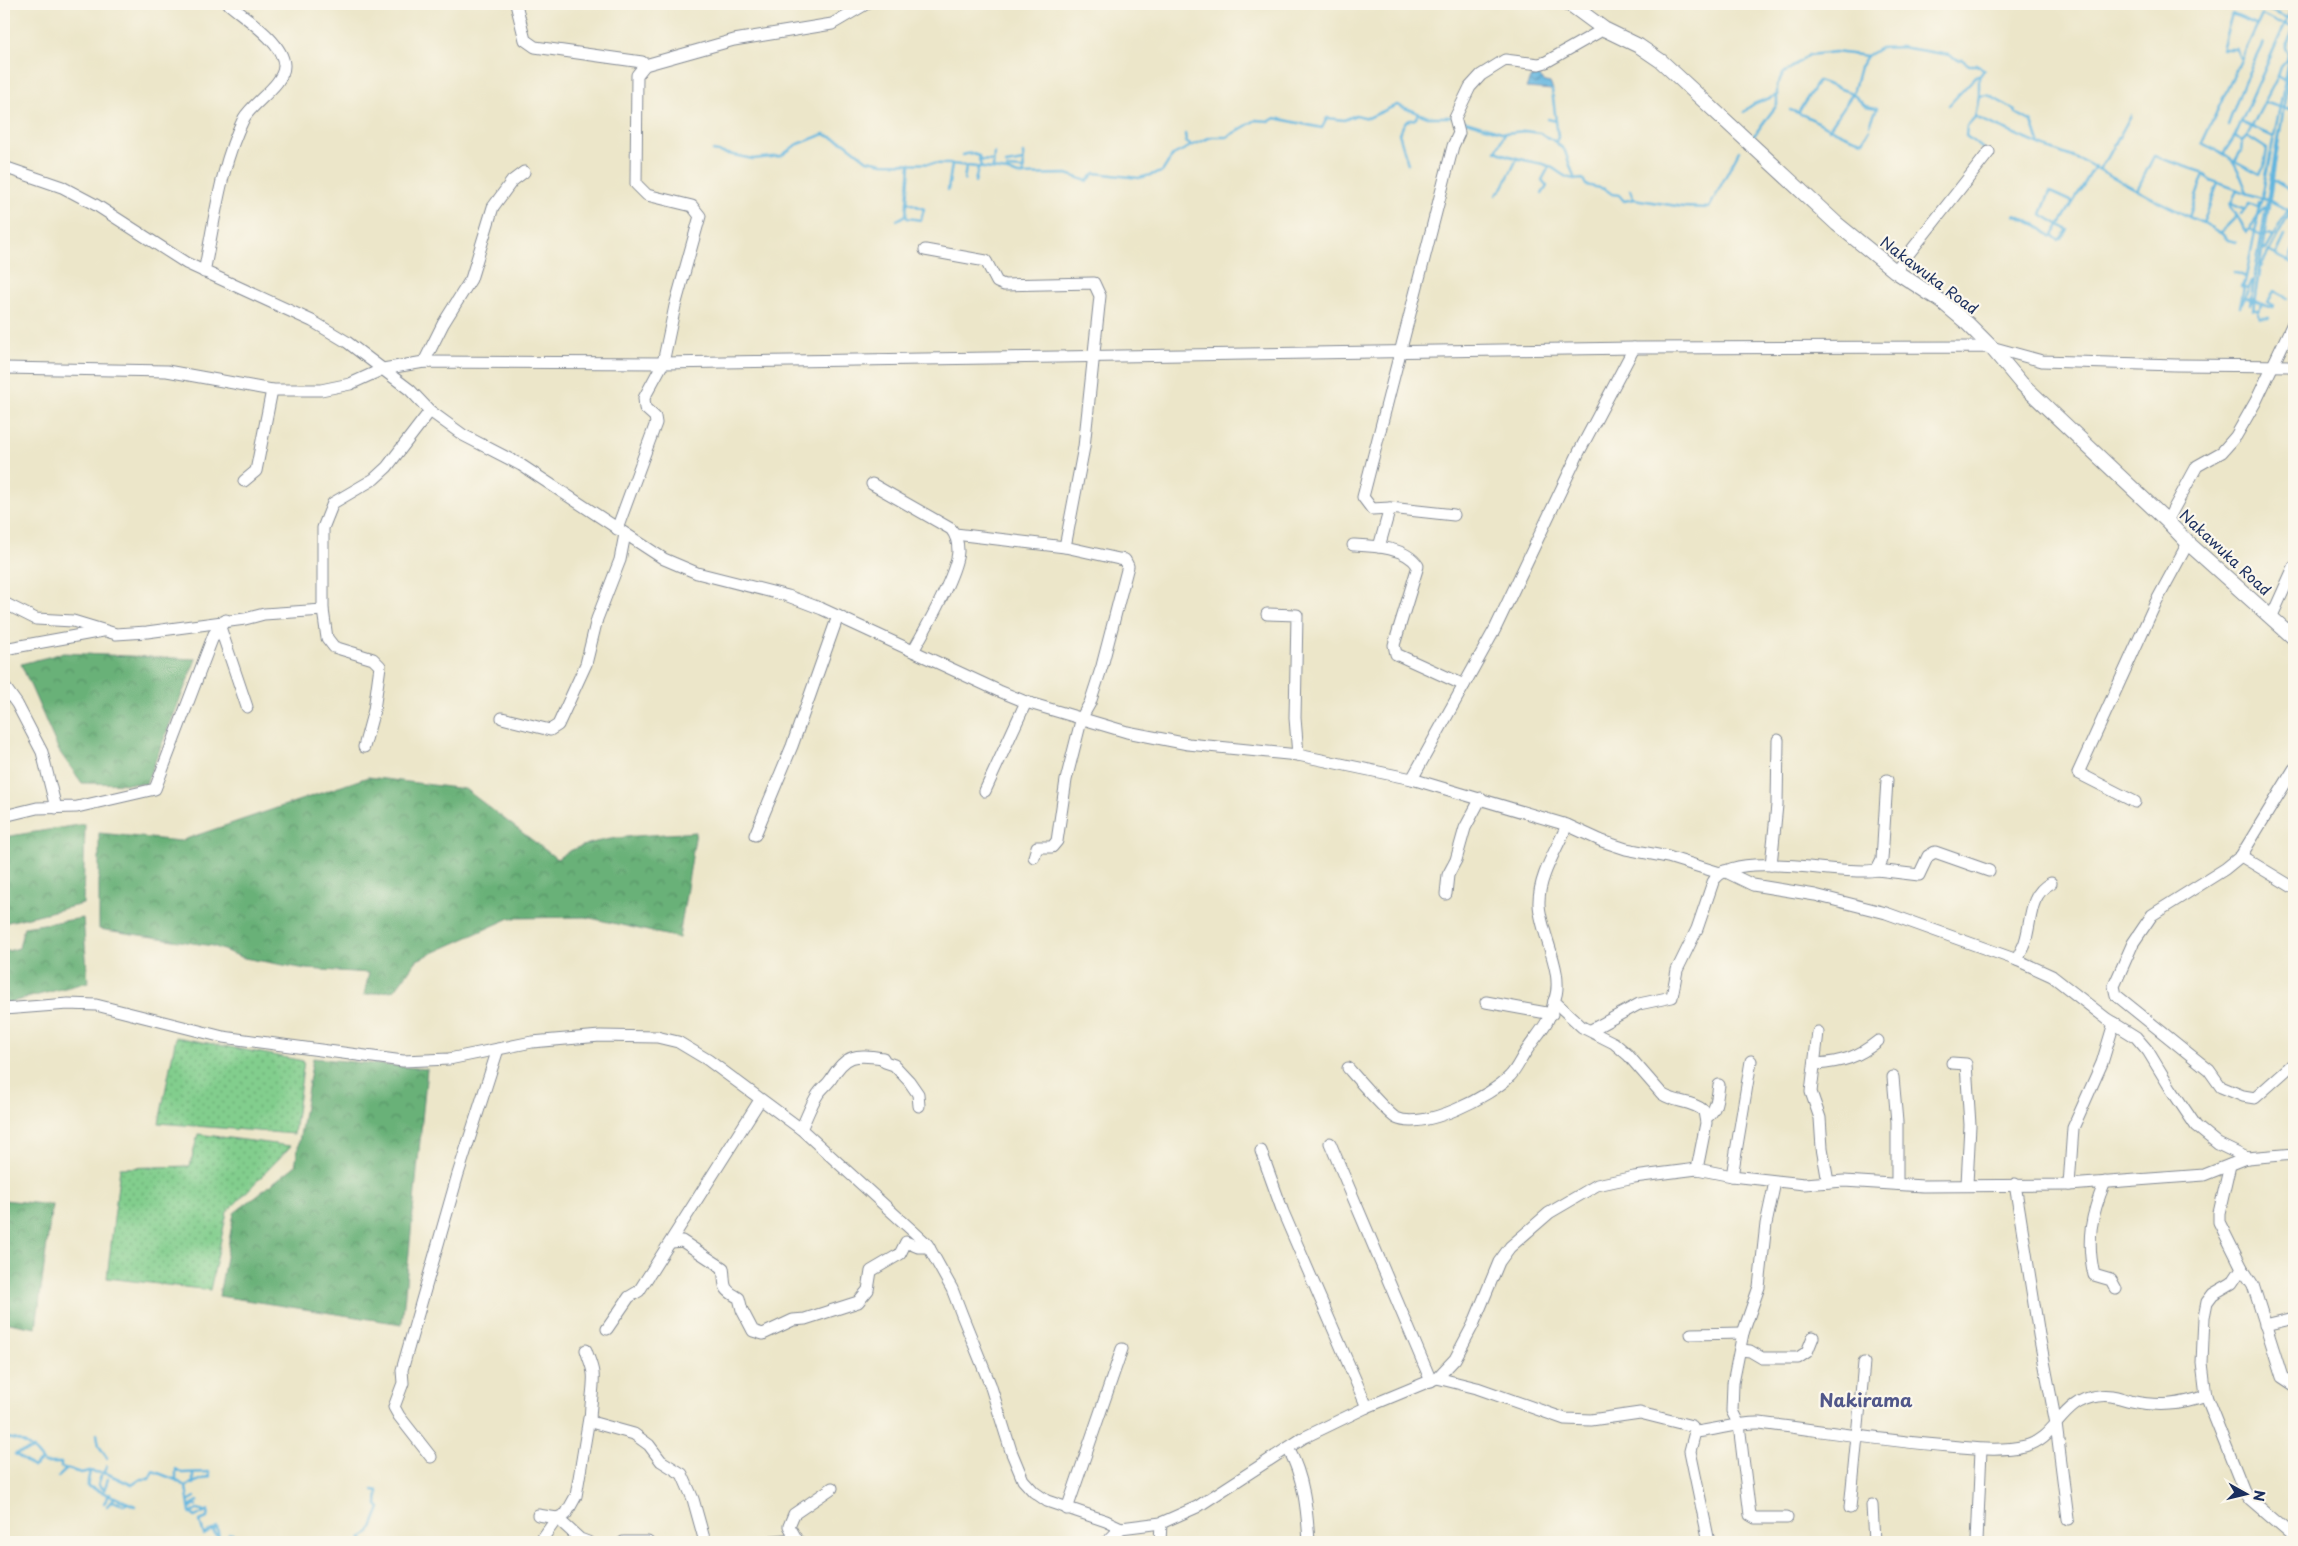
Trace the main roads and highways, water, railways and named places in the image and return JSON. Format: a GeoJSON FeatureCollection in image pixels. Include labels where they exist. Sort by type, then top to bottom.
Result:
{"type":"FeatureCollection","features":[{"type":"Feature","properties":{"kind":"main road","name":"Nakawuka Road"},"geometry":{"type":"LineString","coordinates":[[1570,4],[1604,29],[1639,46],[1661,61],[1829,217],[1895,271],[1941,301],[1991,347],[2021,383],[2188,543],[2294,638]]}},
{"type":"Feature","properties":{"kind":"water"},"geometry":{"type":"Polygon","coordinates":[[[1538,75],[1545,82],[1550,83],[1553,90],[1526,88],[1530,78],[1538,75]]]}},
{"type":"Feature","properties":{"kind":"waterway"},"geometry":{"type":"LineString","coordinates":[[2270,4],[2267,9],[2287,18]]}},
{"type":"Feature","properties":{"kind":"waterway"},"geometry":{"type":"LineString","coordinates":[[2293,4],[2285,24],[2294,28]]}},
{"type":"Feature","properties":{"kind":"waterway"},"geometry":{"type":"LineString","coordinates":[[2240,58],[2236,49],[2222,49],[2232,14],[2258,25]]}},
{"type":"Feature","properties":{"kind":"waterway"},"geometry":{"type":"LineString","coordinates":[[2223,154],[2235,136],[2285,24],[2278,23],[2262,15],[2202,143],[2209,147],[2220,152],[2224,154],[2233,161],[2248,194]]}},
{"type":"Feature","properties":{"kind":"waterway"},"geometry":{"type":"LineString","coordinates":[[2287,60],[2288,54],[2285,48],[2294,28]]}},
{"type":"Feature","properties":{"kind":"waterway"},"geometry":{"type":"LineString","coordinates":[[2259,310],[2253,310],[2294,39]]}},
{"type":"Feature","properties":{"kind":"waterway"},"geometry":{"type":"LineString","coordinates":[[2228,125],[2244,82],[2263,43]]}},
{"type":"Feature","properties":{"kind":"waterway"},"geometry":{"type":"LineString","coordinates":[[1752,138],[1777,105],[1777,85],[1784,73],[1809,55],[1835,52],[1867,56],[1880,48],[1901,47],[1949,55],[1959,60],[1961,59],[1969,65],[1978,65],[1984,70],[1979,77],[1979,96],[1988,95],[2032,122],[2040,145],[2085,162],[2137,190],[2154,156],[2202,172],[2210,180],[2272,202],[2294,213]]}},
{"type":"Feature","properties":{"kind":"waterway"},"geometry":{"type":"LineString","coordinates":[[1829,129],[1853,93],[1860,67],[1867,56]]}},
{"type":"Feature","properties":{"kind":"waterway"},"geometry":{"type":"LineString","coordinates":[[2240,307],[2290,56]]}},
{"type":"Feature","properties":{"kind":"waterway"},"geometry":{"type":"LineString","coordinates":[[2278,76],[2281,67],[2287,60]]}},
{"type":"Feature","properties":{"kind":"waterway"},"geometry":{"type":"LineString","coordinates":[[1949,105],[1977,75],[1979,77]]}},
{"type":"Feature","properties":{"kind":"waterway"},"geometry":{"type":"LineString","coordinates":[[2247,136],[2278,76],[2294,86]]}},
{"type":"Feature","properties":{"kind":"waterway"},"geometry":{"type":"LineString","coordinates":[[1798,113],[1818,81],[1852,93],[1865,106],[1877,108],[1870,125]]}},
{"type":"Feature","properties":{"kind":"waterway"},"geometry":{"type":"LineString","coordinates":[[1552,90],[1558,137],[1556,142],[1565,151],[1575,180]]}},
{"type":"Feature","properties":{"kind":"waterway"},"geometry":{"type":"LineString","coordinates":[[1744,112],[1756,103],[1777,95]]}},
{"type":"Feature","properties":{"kind":"waterway"},"geometry":{"type":"LineString","coordinates":[[1975,117],[1979,96]]}},
{"type":"Feature","properties":{"kind":"waterway"},"geometry":{"type":"LineString","coordinates":[[2264,102],[2289,110],[2294,99]]}},
{"type":"Feature","properties":{"kind":"waterway"},"geometry":{"type":"LineString","coordinates":[[713,151],[753,159],[781,156],[796,145],[824,134],[845,143],[867,160],[883,163],[952,164],[1008,171],[1018,175],[1067,174],[1087,181],[1095,173],[1139,178],[1162,172],[1173,155],[1211,137],[1227,137],[1256,120],[1270,121],[1275,118],[1322,128],[1327,118],[1344,120],[1356,115],[1368,118],[1397,105],[1428,117],[1451,117]]}},
{"type":"Feature","properties":{"kind":"waterway"},"geometry":{"type":"LineString","coordinates":[[1790,110],[1809,117],[1844,135],[1863,141],[1870,129]]}},
{"type":"Feature","properties":{"kind":"waterway"},"geometry":{"type":"LineString","coordinates":[[2289,110],[2294,113]]}},
{"type":"Feature","properties":{"kind":"waterway"},"geometry":{"type":"LineString","coordinates":[[1408,164],[1399,133],[1406,121],[1415,119],[1418,114]]}},
{"type":"Feature","properties":{"kind":"waterway"},"geometry":{"type":"LineString","coordinates":[[2099,169],[2107,159],[2131,115]]}},
{"type":"Feature","properties":{"kind":"waterway"},"geometry":{"type":"LineString","coordinates":[[1985,150],[1966,136],[1967,126],[1975,117],[2040,145]]}},
{"type":"Feature","properties":{"kind":"waterway"},"geometry":{"type":"LineString","coordinates":[[1459,119],[1505,133],[1496,151],[1543,164],[1570,178],[1583,179],[1586,185],[1605,189],[1612,194],[1619,195],[1624,201],[1634,199],[1683,207],[1709,208],[1739,151]]}},
{"type":"Feature","properties":{"kind":"waterway"},"geometry":{"type":"LineString","coordinates":[[1548,119],[1556,121]]}},
{"type":"Feature","properties":{"kind":"waterway"},"geometry":{"type":"LineString","coordinates":[[2241,122],[2274,137]]}},
{"type":"Feature","properties":{"kind":"waterway"},"geometry":{"type":"LineString","coordinates":[[2253,299],[2250,304],[2279,130]]}},
{"type":"Feature","properties":{"kind":"waterway"},"geometry":{"type":"LineString","coordinates":[[1505,133],[1525,131],[1540,133],[1556,142]]}},
{"type":"Feature","properties":{"kind":"waterway"},"geometry":{"type":"LineString","coordinates":[[1185,134],[1186,142],[1192,146]]}},
{"type":"Feature","properties":{"kind":"waterway"},"geometry":{"type":"LineString","coordinates":[[2235,136],[2242,141],[2241,151],[2235,161],[2260,174],[2264,167],[2267,149],[2247,136],[2242,141]]}},
{"type":"Feature","properties":{"kind":"waterway"},"geometry":{"type":"LineString","coordinates":[[963,155],[970,153],[979,156],[981,168]]}},
{"type":"Feature","properties":{"kind":"waterway"},"geometry":{"type":"LineString","coordinates":[[993,169],[994,153]]}},
{"type":"Feature","properties":{"kind":"waterway"},"geometry":{"type":"LineString","coordinates":[[1023,153],[1024,175]]}},
{"type":"Feature","properties":{"kind":"waterway"},"geometry":{"type":"LineString","coordinates":[[1496,195],[1503,187],[1517,159]]}},
{"type":"Feature","properties":{"kind":"waterway"},"geometry":{"type":"LineString","coordinates":[[979,160],[993,161]]}},
{"type":"Feature","properties":{"kind":"waterway"},"geometry":{"type":"LineString","coordinates":[[1006,164],[1023,161]]}},
{"type":"Feature","properties":{"kind":"waterway"},"geometry":{"type":"LineString","coordinates":[[948,190],[952,164]]}},
{"type":"Feature","properties":{"kind":"waterway"},"geometry":{"type":"LineString","coordinates":[[897,220],[906,215],[910,165]]}},
{"type":"Feature","properties":{"kind":"waterway"},"geometry":{"type":"LineString","coordinates":[[2015,215],[2038,226],[2052,237],[2095,166]]}},
{"type":"Feature","properties":{"kind":"waterway"},"geometry":{"type":"LineString","coordinates":[[964,180],[966,167]]}},
{"type":"Feature","properties":{"kind":"waterway"},"geometry":{"type":"LineString","coordinates":[[1542,194],[1547,186],[1542,180],[1549,167]]}},
{"type":"Feature","properties":{"kind":"waterway"},"geometry":{"type":"LineString","coordinates":[[975,182],[978,168]]}},
{"type":"Feature","properties":{"kind":"waterway"},"geometry":{"type":"LineString","coordinates":[[1007,168],[1022,169]]}},
{"type":"Feature","properties":{"kind":"waterway"},"geometry":{"type":"LineString","coordinates":[[2137,190],[2189,217],[2204,174]]}},
{"type":"Feature","properties":{"kind":"waterway"},"geometry":{"type":"LineString","coordinates":[[2273,180],[2294,193]]}},
{"type":"Feature","properties":{"kind":"waterway"},"geometry":{"type":"LineString","coordinates":[[2189,217],[2203,223],[2218,183]]}},
{"type":"Feature","properties":{"kind":"waterway"},"geometry":{"type":"LineString","coordinates":[[1630,190],[1633,198]]}},
{"type":"Feature","properties":{"kind":"waterway"},"geometry":{"type":"LineString","coordinates":[[2237,190],[2230,205],[2247,232],[2265,207]]}},
{"type":"Feature","properties":{"kind":"waterway"},"geometry":{"type":"LineString","coordinates":[[2053,237],[2059,240],[2068,230],[2041,214],[2050,192],[2072,202]]}},
{"type":"Feature","properties":{"kind":"waterway"},"geometry":{"type":"LineString","coordinates":[[906,215],[907,218],[921,220],[924,209],[907,202]]}},
{"type":"Feature","properties":{"kind":"waterway"},"geometry":{"type":"LineString","coordinates":[[2241,214],[2249,203],[2258,207],[2259,202]]}},
{"type":"Feature","properties":{"kind":"waterway"},"geometry":{"type":"LineString","coordinates":[[2231,203],[2245,209]]}},
{"type":"Feature","properties":{"kind":"waterway"},"geometry":{"type":"LineString","coordinates":[[2263,249],[2265,250],[2288,210]]}},
{"type":"Feature","properties":{"kind":"waterway"},"geometry":{"type":"LineString","coordinates":[[2261,266],[2291,211]]}},
{"type":"Feature","properties":{"kind":"waterway"},"geometry":{"type":"LineString","coordinates":[[2204,223],[2220,233],[2237,216]]}},
{"type":"Feature","properties":{"kind":"waterway"},"geometry":{"type":"LineString","coordinates":[[2250,229],[2263,236],[2268,234],[2273,236]]}},
{"type":"Feature","properties":{"kind":"waterway"},"geometry":{"type":"LineString","coordinates":[[2221,233],[2228,240],[2236,242]]}},
{"type":"Feature","properties":{"kind":"waterway"},"geometry":{"type":"LineString","coordinates":[[2276,255],[2285,236]]}},
{"type":"Feature","properties":{"kind":"waterway"},"geometry":{"type":"LineString","coordinates":[[2289,261],[2294,247]]}},
{"type":"Feature","properties":{"kind":"waterway"},"geometry":{"type":"LineString","coordinates":[[2270,252],[2294,264]]}},
{"type":"Feature","properties":{"kind":"waterway"},"geometry":{"type":"LineString","coordinates":[[2234,272],[2246,277]]}},
{"type":"Feature","properties":{"kind":"waterway"},"geometry":{"type":"LineString","coordinates":[[2242,303],[2252,281]]}},
{"type":"Feature","properties":{"kind":"waterway"},"geometry":{"type":"LineString","coordinates":[[2244,282],[2241,286],[2249,288]]}},
{"type":"Feature","properties":{"kind":"waterway"},"geometry":{"type":"LineString","coordinates":[[2245,297],[2272,308],[2273,305],[2268,302],[2274,291],[2287,298]]}},
{"type":"Feature","properties":{"kind":"waterway"},"geometry":{"type":"LineString","coordinates":[[2263,304],[2258,311],[2260,318],[2269,318]]}},
{"type":"Feature","properties":{"kind":"waterway"},"geometry":{"type":"LineString","coordinates":[[97,1434],[99,1446],[107,1458]]}},
{"type":"Feature","properties":{"kind":"waterway"},"geometry":{"type":"LineString","coordinates":[[4,1438],[10,1438],[27,1445],[44,1463],[61,1463],[61,1467],[81,1473],[89,1471],[108,1474],[132,1485],[141,1479],[149,1479],[153,1471],[176,1480],[186,1487],[190,1512],[195,1517],[208,1510],[207,1518],[200,1521],[204,1535],[212,1530],[220,1542]]}},
{"type":"Feature","properties":{"kind":"waterway"},"geometry":{"type":"LineString","coordinates":[[34,1449],[15,1454],[33,1467],[42,1460]]}},
{"type":"Feature","properties":{"kind":"waterway"},"geometry":{"type":"LineString","coordinates":[[103,1473],[107,1466]]}},
{"type":"Feature","properties":{"kind":"waterway"},"geometry":{"type":"LineString","coordinates":[[58,1477],[67,1469]]}},
{"type":"Feature","properties":{"kind":"waterway"},"geometry":{"type":"LineString","coordinates":[[176,1480],[176,1469],[182,1473],[209,1472],[210,1476],[185,1486]]}},
{"type":"Feature","properties":{"kind":"waterway"},"geometry":{"type":"LineString","coordinates":[[90,1471],[87,1486],[135,1506]]}},
{"type":"Feature","properties":{"kind":"waterway"},"geometry":{"type":"LineString","coordinates":[[193,1474],[193,1484]]}},
{"type":"Feature","properties":{"kind":"waterway"},"geometry":{"type":"LineString","coordinates":[[101,1476],[98,1485],[104,1490],[108,1479]]}},
{"type":"Feature","properties":{"kind":"waterway"},"geometry":{"type":"LineString","coordinates":[[365,1542],[361,1538],[370,1533],[380,1508],[377,1505],[378,1491],[373,1490]]}},
{"type":"Feature","properties":{"kind":"waterway"},"geometry":{"type":"LineString","coordinates":[[104,1503],[110,1494]]}},
{"type":"Feature","properties":{"kind":"waterway"},"geometry":{"type":"LineString","coordinates":[[107,1506],[115,1497]]}},
{"type":"Feature","properties":{"kind":"waterway"},"geometry":{"type":"LineString","coordinates":[[188,1501],[195,1497]]}},
{"type":"Feature","properties":{"kind":"waterway"},"geometry":{"type":"LineString","coordinates":[[112,1501],[124,1505],[128,1503]]}},
{"type":"Feature","properties":{"kind":"waterway"},"geometry":{"type":"LineString","coordinates":[[189,1506],[198,1501]]}},
{"type":"Feature","properties":{"kind":"waterway"},"geometry":{"type":"LineString","coordinates":[[189,1508],[196,1505]]}},
{"type":"Feature","properties":{"kind":"waterway"},"geometry":{"type":"LineString","coordinates":[[192,1513],[198,1509],[204,1511]]}},
{"type":"Feature","properties":{"kind":"waterway"},"geometry":{"type":"LineString","coordinates":[[213,1531],[217,1527],[219,1538]]}},
{"type":"Feature","properties":{"kind":"waterway"},"geometry":{"type":"LineString","coordinates":[[228,1541],[229,1534],[233,1534],[232,1536]]}},
{"type":"Feature","properties":{"kind":"waterway"},"geometry":{"type":"LineString","coordinates":[[228,1541],[236,1537]]}},
{"type":"Feature","properties":{"kind":"district","name":"Nakirama"},"geometry":{"type":"Point","coordinates":[1866,1401]}}]}
